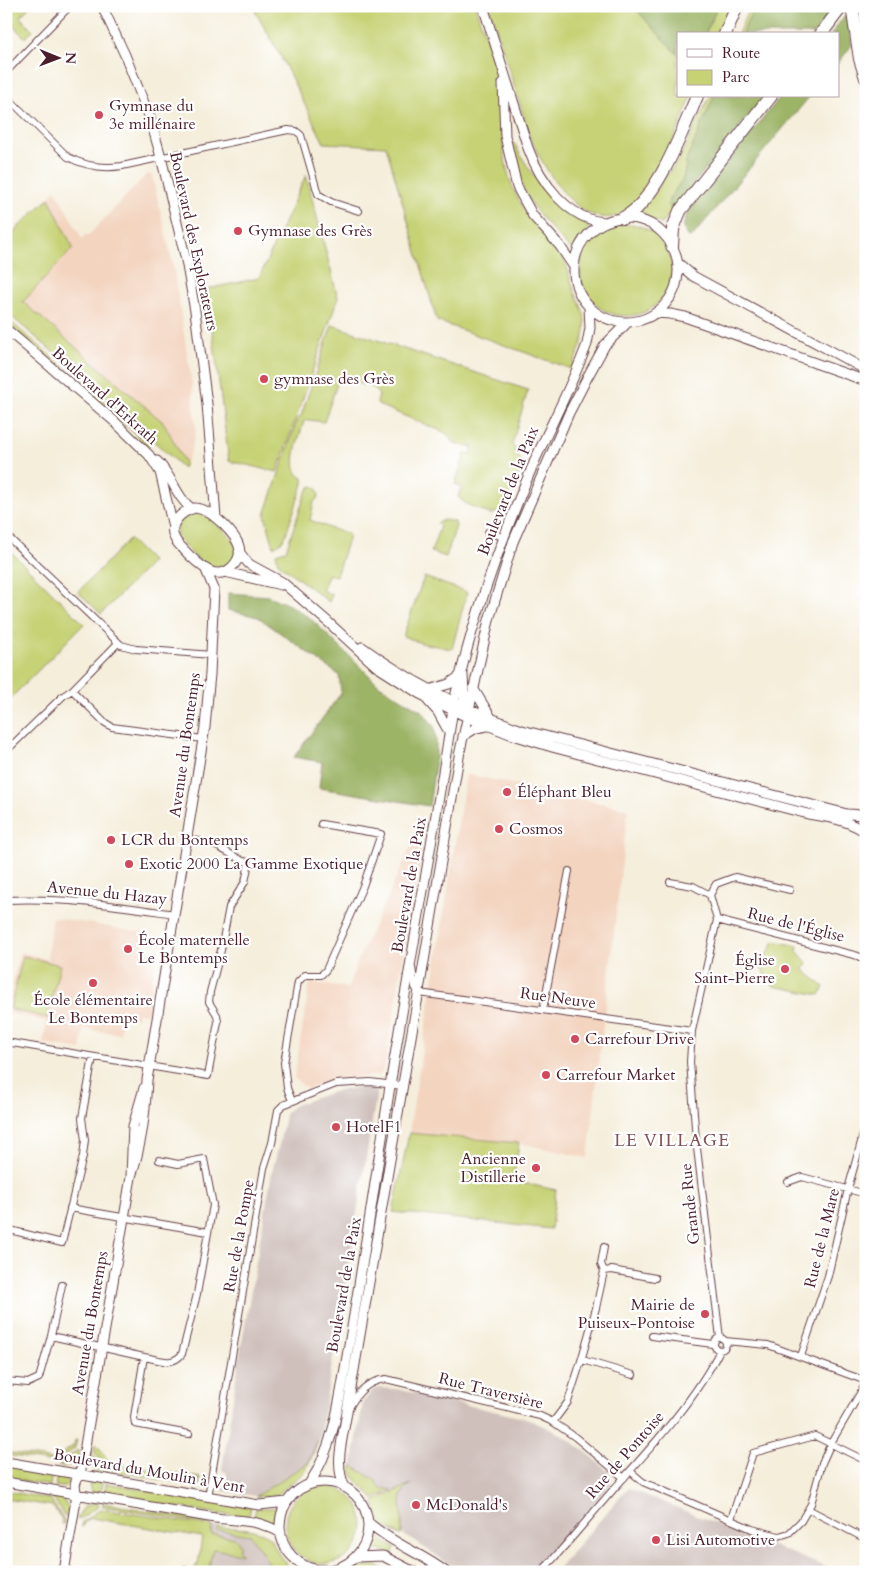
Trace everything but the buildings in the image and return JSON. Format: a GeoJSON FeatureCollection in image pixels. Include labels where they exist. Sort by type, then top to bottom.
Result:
{"type":"FeatureCollection","features":[{"type":"Feature","properties":{"kind":"highway"},"geometry":{"type":"LineString","coordinates":[[726,32],[737,6]]}},
{"type":"Feature","properties":{"kind":"highway"},"geometry":{"type":"LineString","coordinates":[[852,6],[860,59],[866,78]]}},
{"type":"Feature","properties":{"kind":"highway"},"geometry":{"type":"LineString","coordinates":[[865,6],[866,18]]}},
{"type":"Feature","properties":{"kind":"highway"},"geometry":{"type":"LineString","coordinates":[[822,32],[838,11]]}},
{"type":"Feature","properties":{"kind":"highway"},"geometry":{"type":"LineString","coordinates":[[623,218],[638,208],[658,179],[696,98]]}},
{"type":"Feature","properties":{"kind":"highway"},"geometry":{"type":"LineString","coordinates":[[672,246],[673,229],[680,211],[769,98]]}},
{"type":"Feature","properties":{"kind":"main road","name":"Boulevard des Explorateurs"},"geometry":{"type":"LineString","coordinates":[[102,6],[138,85],[162,157],[186,260],[195,311],[207,404],[216,518]]}},
{"type":"Feature","properties":{"kind":"main road"},"geometry":{"type":"LineString","coordinates":[[483,6],[500,66],[528,148],[537,168],[545,181],[578,214],[591,220],[605,222]]}},
{"type":"Feature","properties":{"kind":"main road"},"geometry":{"type":"LineString","coordinates":[[500,66],[504,96],[505,136],[517,187],[533,216],[560,246],[574,267]]}},
{"type":"Feature","properties":{"kind":"main road"},"geometry":{"type":"LineString","coordinates":[[623,218],[649,223],[660,231],[672,246],[678,263],[678,277],[674,291],[666,304],[655,314],[645,319],[628,322],[607,318],[589,306],[577,288],[574,267],[578,251],[586,237],[605,222],[623,218]]}},
{"type":"Feature","properties":{"kind":"main road"},"geometry":{"type":"LineString","coordinates":[[678,263],[693,276],[866,370]]}},
{"type":"Feature","properties":{"kind":"main road","name":"Boulevard de la Paix"},"geometry":{"type":"LineString","coordinates":[[345,1487],[339,1464],[463,736],[461,672],[477,613],[503,537],[536,458],[584,353],[589,335],[589,306]]}},
{"type":"Feature","properties":{"kind":"main road"},"geometry":{"type":"LineString","coordinates":[[655,314],[685,317],[866,381]]}},
{"type":"Feature","properties":{"kind":"main road"},"geometry":{"type":"LineString","coordinates":[[460,751],[461,710],[473,688],[498,589],[519,526],[569,413],[588,376],[605,346],[628,322]]}},
{"type":"Feature","properties":{"kind":"main road","name":"Boulevard d'Erkrath"},"geometry":{"type":"LineString","coordinates":[[6,328],[114,421],[149,455],[160,472],[173,527]]}},
{"type":"Feature","properties":{"kind":"main road"},"geometry":{"type":"LineString","coordinates":[[149,455],[164,468],[180,497],[195,509],[208,512],[236,537],[239,552],[234,564],[225,572]]}},
{"type":"Feature","properties":{"kind":"main road"},"geometry":{"type":"LineString","coordinates":[[214,492],[208,503],[180,516],[173,527],[173,535],[176,541],[206,570],[272,582],[291,590]]}},
{"type":"Feature","properties":{"kind":"main road"},"geometry":{"type":"LineString","coordinates":[[239,552],[249,564],[276,578],[291,590],[376,666],[420,694],[535,742],[808,814],[840,820],[854,825],[865,833]]}},
{"type":"Feature","properties":{"kind":"main road","name":"Avenue du Bontemps"},"geometry":{"type":"LineString","coordinates":[[64,1572],[77,1494],[80,1490],[82,1479],[80,1475],[124,1217],[130,1177],[133,1126],[139,1102],[147,1082],[203,739],[212,655],[214,589],[206,570]]}},
{"type":"Feature","properties":{"kind":"main road","name":"Avenue du Bontemps"},"geometry":{"type":"LineString","coordinates":[[214,589],[225,572]]}},
{"type":"Feature","properties":{"kind":"main road"},"geometry":{"type":"LineString","coordinates":[[328,622],[379,659],[432,689],[461,710]]}},
{"type":"Feature","properties":{"kind":"main road"},"geometry":{"type":"LineString","coordinates":[[432,689],[445,686],[461,672]]}},
{"type":"Feature","properties":{"kind":"main road"},"geometry":{"type":"LineString","coordinates":[[473,688],[490,723]]}},
{"type":"Feature","properties":{"kind":"main road"},"geometry":{"type":"LineString","coordinates":[[420,694],[438,712],[449,732]]}},
{"type":"Feature","properties":{"kind":"main road","name":"Boulevard de la Paix"},"geometry":{"type":"LineString","coordinates":[[309,1484],[322,1461],[338,1407],[449,732],[461,710]]}},
{"type":"Feature","properties":{"kind":"main road"},"geometry":{"type":"LineString","coordinates":[[463,736],[476,728],[490,723],[522,730],[847,814],[866,816],[864,822],[865,833]]}},
{"type":"Feature","properties":{"kind":"main road","name":"Boulevard du Moulin à Vent"},"geometry":{"type":"LineString","coordinates":[[6,1462],[262,1505],[287,1502]]}},
{"type":"Feature","properties":{"kind":"main road","name":"Boulevard du Moulin à Vent"},"geometry":{"type":"LineString","coordinates":[[6,1482],[215,1518],[251,1521],[267,1525],[281,1533]]}},
{"type":"Feature","properties":{"kind":"main road"},"geometry":{"type":"LineString","coordinates":[[328,1482],[345,1487],[361,1502],[367,1513],[366,1541],[356,1557],[345,1565],[332,1570],[305,1568],[287,1550],[281,1533],[281,1517],[287,1502],[297,1491],[309,1484],[328,1482]]}},
{"type":"Feature","properties":{"kind":"main road"},"geometry":{"type":"LineString","coordinates":[[368,1522],[385,1535],[425,1557],[446,1572]]}},
{"type":"Feature","properties":{"kind":"main road"},"geometry":{"type":"LineString","coordinates":[[356,1557],[383,1556],[414,1572]]}},
{"type":"Feature","properties":{"kind":"street"},"geometry":{"type":"LineString","coordinates":[[6,72],[70,6]]}},
{"type":"Feature","properties":{"kind":"street"},"geometry":{"type":"LineString","coordinates":[[6,96],[64,154],[73,160],[98,167],[122,166],[288,130],[296,131],[301,135],[318,194],[331,202],[359,211]]}},
{"type":"Feature","properties":{"kind":"street"},"geometry":{"type":"LineString","coordinates":[[488,532],[503,537]]}},
{"type":"Feature","properties":{"kind":"street"},"geometry":{"type":"LineString","coordinates":[[6,535],[118,643],[127,648],[212,655]]}},
{"type":"Feature","properties":{"kind":"street"},"geometry":{"type":"LineString","coordinates":[[6,751],[63,696],[72,690],[118,643]]}},
{"type":"Feature","properties":{"kind":"street"},"geometry":{"type":"LineString","coordinates":[[72,690],[104,722],[112,727],[203,739]]}},
{"type":"Feature","properties":{"kind":"street"},"geometry":{"type":"LineString","coordinates":[[292,1101],[287,1088],[284,1064],[298,982],[305,975],[321,975],[326,970],[363,886],[381,834],[321,824]]}},
{"type":"Feature","properties":{"kind":"street"},"geometry":{"type":"LineString","coordinates":[[6,1042],[208,1076],[218,1022],[217,1015],[209,1002],[210,992],[221,950],[229,907],[245,882],[249,862],[213,844],[187,839]]}},
{"type":"Feature","properties":{"kind":"street"},"geometry":{"type":"LineString","coordinates":[[542,1010],[569,871]]}},
{"type":"Feature","properties":{"kind":"street"},"geometry":{"type":"LineString","coordinates":[[710,895],[716,884],[735,877],[790,890]]}},
{"type":"Feature","properties":{"kind":"street"},"geometry":{"type":"LineString","coordinates":[[670,882],[693,886],[710,895],[718,920]]}},
{"type":"Feature","properties":{"kind":"street","name":"Avenue du Hazay"},"geometry":{"type":"LineString","coordinates":[[6,900],[48,899],[83,901],[175,914]]}},
{"type":"Feature","properties":{"kind":"street","name":"Rue de l'Église"},"geometry":{"type":"LineString","coordinates":[[718,920],[858,956],[866,961]]}},
{"type":"Feature","properties":{"kind":"street","name":"Grande Rue"},"geometry":{"type":"LineString","coordinates":[[718,920],[692,1031],[690,1062],[722,1339]]}},
{"type":"Feature","properties":{"kind":"street"},"geometry":{"type":"LineString","coordinates":[[404,1004],[419,992],[414,987],[411,963]]}},
{"type":"Feature","properties":{"kind":"street","name":"Rue Neuve"},"geometry":{"type":"LineString","coordinates":[[419,992],[692,1031]]}},
{"type":"Feature","properties":{"kind":"street"},"geometry":{"type":"LineString","coordinates":[[6,1229],[62,1243],[85,1146],[82,1118],[93,1057]]}},
{"type":"Feature","properties":{"kind":"street","name":"Rue de la Pompe"},"geometry":{"type":"LineString","coordinates":[[208,1497],[264,1168],[278,1110],[283,1105],[336,1084],[370,1082],[391,1083],[403,1086]]}},
{"type":"Feature","properties":{"kind":"street","name":"Rue de la Mare"},"geometry":{"type":"LineString","coordinates":[[801,1356],[828,1276],[848,1189],[866,1124]]}},
{"type":"Feature","properties":{"kind":"street"},"geometry":{"type":"LineString","coordinates":[[51,1336],[167,1361],[177,1360],[182,1354],[197,1294],[213,1205],[204,1159],[178,1164],[159,1160]]}},
{"type":"Feature","properties":{"kind":"street"},"geometry":{"type":"LineString","coordinates":[[788,1182],[802,1177],[866,1194]]}},
{"type":"Feature","properties":{"kind":"street"},"geometry":{"type":"LineString","coordinates":[[70,1208],[208,1232]]}},
{"type":"Feature","properties":{"kind":"street"},"geometry":{"type":"LineString","coordinates":[[553,1422],[568,1402],[581,1361],[604,1271],[601,1264],[604,1247]]}},
{"type":"Feature","properties":{"kind":"street"},"geometry":{"type":"LineString","coordinates":[[604,1271],[612,1270],[655,1278]]}},
{"type":"Feature","properties":{"kind":"street"},"geometry":{"type":"LineString","coordinates":[[6,1381],[28,1383],[39,1378],[51,1336],[62,1285]]}},
{"type":"Feature","properties":{"kind":"street"},"geometry":{"type":"LineString","coordinates":[[652,1336],[713,1344]]}},
{"type":"Feature","properties":{"kind":"street"},"geometry":{"type":"LineString","coordinates":[[713,1344],[716,1349],[720,1350],[725,1347],[722,1339]]}},
{"type":"Feature","properties":{"kind":"street"},"geometry":{"type":"LineString","coordinates":[[630,1470],[643,1482],[752,1528],[779,1536],[789,1533],[801,1521],[808,1510],[816,1489],[822,1463],[831,1443],[866,1382],[768,1345],[722,1339],[714,1340],[713,1344]]}},
{"type":"Feature","properties":{"kind":"street","name":"Rue de Pontoise"},"geometry":{"type":"LineString","coordinates":[[542,1572],[684,1406],[712,1366],[720,1350]]}},
{"type":"Feature","properties":{"kind":"street"},"geometry":{"type":"LineString","coordinates":[[144,1357],[134,1417],[135,1424],[189,1434]]}},
{"type":"Feature","properties":{"kind":"street"},"geometry":{"type":"LineString","coordinates":[[581,1361],[633,1375]]}},
{"type":"Feature","properties":{"kind":"street","name":"Rue Traversière"},"geometry":{"type":"LineString","coordinates":[[348,1411],[365,1386],[380,1380],[390,1379],[400,1383],[530,1413],[553,1422],[575,1437],[624,1478]]}},
{"type":"Feature","properties":{"kind":"street"},"geometry":{"type":"LineString","coordinates":[[730,1519],[753,1453],[815,1436],[866,1460]]}},
{"type":"Feature","properties":{"kind":"street"},"geometry":{"type":"LineString","coordinates":[[808,1510],[862,1537]]}},
{"type":"Feature","properties":{"kind":"shaded area"},"geometry":{"type":"Polygon","coordinates":[[[147,174],[152,175],[173,265],[192,384],[196,430],[191,451],[183,468],[98,390],[6,312],[6,239],[49,198],[55,189],[82,239],[85,235],[89,235],[147,174]]]}},
{"type":"Feature","properties":{"kind":"shaded area"},"geometry":{"type":"Polygon","coordinates":[[[466,774],[628,809],[588,1158],[519,1143],[409,1133],[466,774]]]}},
{"type":"Feature","properties":{"kind":"shaded area"},"geometry":{"type":"Polygon","coordinates":[[[411,846],[423,848],[385,1065],[380,1075],[336,1079],[307,1089],[294,1078],[310,982],[348,988],[358,960],[411,846]]]}},
{"type":"Feature","properties":{"kind":"shaded area"},"geometry":{"type":"Polygon","coordinates":[[[52,917],[144,933],[143,945],[146,949],[157,951],[147,1014],[138,1013],[137,1018],[123,1015],[120,1034],[84,1029],[81,1050],[43,1044],[47,1022],[6,1012],[20,952],[47,959],[52,917]]]}},
{"type":"Feature","properties":{"kind":"shaded area"},"geometry":{"type":"Polygon","coordinates":[[[372,1087],[377,1092],[320,1436],[309,1462],[256,1496],[223,1491],[227,1473],[222,1470],[240,1353],[272,1172],[285,1115],[293,1106],[326,1094],[344,1089],[372,1087]]]}},
{"type":"Feature","properties":{"kind":"shaded area"},"geometry":{"type":"Polygon","coordinates":[[[374,1389],[396,1389],[524,1418],[546,1427],[567,1438],[591,1456],[607,1470],[612,1478],[611,1483],[597,1501],[531,1572],[461,1572],[413,1540],[393,1530],[385,1498],[368,1476],[352,1466],[363,1402],[374,1389]]]}},
{"type":"Feature","properties":{"kind":"shaded area"},"geometry":{"type":"Polygon","coordinates":[[[628,1488],[838,1572],[555,1572],[628,1488]]]}},
{"type":"Feature","properties":{"kind":"shaded area"},"geometry":{"type":"Polygon","coordinates":[[[204,1525],[250,1532],[258,1539],[265,1558],[276,1572],[197,1572],[204,1525]]]}},
{"type":"Feature","properties":{"kind":"green space"},"geometry":{"type":"Polygon","coordinates":[[[6,6],[30,6],[20,17],[33,30],[25,38],[14,27],[6,35],[6,6]]]}},
{"type":"Feature","properties":{"kind":"green space"},"geometry":{"type":"Polygon","coordinates":[[[252,6],[475,6],[491,51],[498,79],[504,155],[510,180],[525,211],[561,255],[585,318],[580,348],[571,369],[437,321],[386,146],[324,143],[280,55],[252,6]]]}},
{"type":"Feature","properties":{"kind":"green space"},"geometry":{"type":"Polygon","coordinates":[[[489,6],[633,6],[677,54],[677,98],[691,98],[669,149],[649,187],[623,213],[606,218],[589,214],[574,203],[548,171],[530,137],[489,6]]]}},
{"type":"Feature","properties":{"kind":"green space"},"geometry":{"type":"Polygon","coordinates":[[[633,6],[718,6],[706,32],[677,32],[677,54],[633,6]]]}},
{"type":"Feature","properties":{"kind":"green space"},"geometry":{"type":"Polygon","coordinates":[[[718,6],[731,6],[719,32],[706,32],[718,6]]]}},
{"type":"Feature","properties":{"kind":"green space"},"geometry":{"type":"Polygon","coordinates":[[[750,6],[755,6],[743,32],[739,32],[750,6]]]}},
{"type":"Feature","properties":{"kind":"green space"},"geometry":{"type":"Polygon","coordinates":[[[755,6],[834,6],[815,32],[743,32],[755,6]]]}},
{"type":"Feature","properties":{"kind":"green space"},"geometry":{"type":"Polygon","coordinates":[[[846,14],[852,45],[840,60],[840,32],[832,32],[846,14]]]}},
{"type":"Feature","properties":{"kind":"green space"},"geometry":{"type":"Polygon","coordinates":[[[709,98],[713,98],[687,159],[683,179],[672,194],[671,207],[674,208],[662,224],[638,215],[678,161],[709,98]]]}},
{"type":"Feature","properties":{"kind":"green space"},"geometry":{"type":"Polygon","coordinates":[[[713,98],[762,98],[674,208],[668,205],[669,199],[683,179],[687,159],[713,98]]]}},
{"type":"Feature","properties":{"kind":"green space"},"geometry":{"type":"Polygon","coordinates":[[[779,98],[808,98],[692,237],[686,235],[684,229],[687,213],[779,98]]]}},
{"type":"Feature","properties":{"kind":"green space"},"geometry":{"type":"Polygon","coordinates":[[[511,142],[515,144],[536,179],[556,202],[566,212],[588,224],[588,230],[574,249],[569,248],[529,201],[519,178],[511,142]]]}},
{"type":"Feature","properties":{"kind":"green space","name":"gymnase des Grès"},"geometry":{"type":"Polygon","coordinates":[[[306,175],[338,298],[277,472],[229,461],[207,289],[259,278],[306,175]]]}},
{"type":"Feature","properties":{"kind":"green space"},"geometry":{"type":"Polygon","coordinates":[[[49,198],[73,248],[23,302],[164,423],[185,463],[183,468],[98,390],[6,312],[6,239],[49,198]]]}},
{"type":"Feature","properties":{"kind":"green space"},"geometry":{"type":"Polygon","coordinates":[[[626,224],[644,228],[658,238],[668,252],[672,270],[668,288],[658,302],[644,312],[626,316],[608,312],[594,302],[584,288],[580,270],[584,252],[594,238],[608,228],[626,224]]]}},
{"type":"Feature","properties":{"kind":"green space"},"geometry":{"type":"Polygon","coordinates":[[[6,318],[96,394],[150,444],[149,447],[6,323],[6,318]]]}},
{"type":"Feature","properties":{"kind":"green space"},"geometry":{"type":"Polygon","coordinates":[[[332,325],[528,390],[512,444],[523,466],[499,514],[494,512],[492,515],[466,504],[458,497],[461,487],[455,484],[465,454],[471,455],[472,447],[456,445],[446,433],[383,407],[377,403],[379,395],[373,387],[339,378],[324,422],[304,421],[294,460],[298,474],[303,478],[303,484],[285,537],[274,547],[265,515],[332,325]]]}},
{"type":"Feature","properties":{"kind":"green space"},"geometry":{"type":"Polygon","coordinates":[[[312,486],[317,488],[319,496],[314,502],[310,520],[347,533],[349,536],[336,576],[329,574],[322,590],[332,595],[329,602],[278,563],[276,553],[286,550],[305,495],[312,486]]]}},
{"type":"Feature","properties":{"kind":"green space"},"geometry":{"type":"Polygon","coordinates":[[[196,512],[210,517],[233,539],[236,549],[234,559],[222,569],[210,569],[194,556],[180,540],[177,533],[178,525],[184,518],[196,512]]]}},
{"type":"Feature","properties":{"kind":"green space"},"geometry":{"type":"Polygon","coordinates":[[[444,520],[455,522],[456,526],[446,557],[431,552],[440,526],[437,523],[444,520]]]}},
{"type":"Feature","properties":{"kind":"green space"},"geometry":{"type":"Polygon","coordinates":[[[129,539],[152,562],[101,614],[78,592],[129,539]]]}},
{"type":"Feature","properties":{"kind":"green space"},"geometry":{"type":"Polygon","coordinates":[[[6,547],[84,624],[6,703],[6,547]]]}},
{"type":"Feature","properties":{"kind":"green space"},"geometry":{"type":"Polygon","coordinates":[[[424,577],[467,592],[452,649],[421,643],[403,636],[424,577]]]}},
{"type":"Feature","properties":{"kind":"green space"},"geometry":{"type":"Polygon","coordinates":[[[228,593],[268,596],[289,605],[310,618],[379,685],[423,712],[434,727],[436,739],[436,758],[429,806],[319,788],[322,762],[294,757],[341,693],[339,675],[258,617],[228,610],[228,593]]]}},
{"type":"Feature","properties":{"kind":"green space"},"geometry":{"type":"Polygon","coordinates":[[[774,941],[798,946],[797,951],[807,963],[803,969],[824,987],[820,995],[773,986],[761,968],[774,941]]]}},
{"type":"Feature","properties":{"kind":"green space"},"geometry":{"type":"Polygon","coordinates":[[[23,956],[60,965],[47,1018],[10,1009],[23,956]]]}},
{"type":"Feature","properties":{"kind":"green space"},"geometry":{"type":"Polygon","coordinates":[[[409,1133],[519,1143],[513,1181],[556,1190],[551,1229],[393,1212],[409,1133]]]}},
{"type":"Feature","properties":{"kind":"green space"},"geometry":{"type":"Polygon","coordinates":[[[75,1440],[77,1440],[75,1448],[56,1463],[6,1455],[6,1452],[53,1460],[74,1445],[75,1440]]]}},
{"type":"Feature","properties":{"kind":"green space"},"geometry":{"type":"Polygon","coordinates":[[[318,1440],[306,1471],[278,1494],[269,1497],[256,1496],[309,1462],[318,1440]]]}},
{"type":"Feature","properties":{"kind":"green space"},"geometry":{"type":"Polygon","coordinates":[[[95,1444],[110,1463],[200,1478],[199,1486],[107,1470],[94,1451],[95,1444]]]}},
{"type":"Feature","properties":{"kind":"green space"},"geometry":{"type":"Polygon","coordinates":[[[76,1451],[80,1451],[73,1463],[66,1466],[58,1466],[76,1451]]]}},
{"type":"Feature","properties":{"kind":"green space"},"geometry":{"type":"Polygon","coordinates":[[[89,1452],[104,1470],[104,1473],[93,1469],[89,1460],[89,1452]]]}},
{"type":"Feature","properties":{"kind":"green space"},"geometry":{"type":"Polygon","coordinates":[[[6,1465],[52,1473],[50,1486],[6,1478],[6,1465]]]}},
{"type":"Feature","properties":{"kind":"green space"},"geometry":{"type":"Polygon","coordinates":[[[352,1466],[375,1480],[380,1488],[392,1490],[373,1499],[355,1479],[352,1466]]]}},
{"type":"Feature","properties":{"kind":"green space"},"geometry":{"type":"Polygon","coordinates":[[[57,1474],[68,1478],[69,1482],[66,1486],[55,1486],[57,1474]]]}},
{"type":"Feature","properties":{"kind":"green space"},"geometry":{"type":"Polygon","coordinates":[[[91,1481],[102,1482],[100,1494],[91,1492],[89,1485],[91,1481]]]}},
{"type":"Feature","properties":{"kind":"green space"},"geometry":{"type":"Polygon","coordinates":[[[106,1483],[251,1507],[249,1516],[219,1514],[104,1495],[106,1483]]]}},
{"type":"Feature","properties":{"kind":"green space"},"geometry":{"type":"Polygon","coordinates":[[[411,1484],[404,1489],[402,1495],[401,1535],[380,1523],[374,1501],[411,1484]]]}},
{"type":"Feature","properties":{"kind":"green space"},"geometry":{"type":"Polygon","coordinates":[[[324,1486],[339,1489],[352,1497],[360,1510],[363,1525],[360,1540],[352,1553],[339,1561],[324,1564],[309,1561],[296,1553],[288,1540],[285,1525],[288,1510],[296,1497],[309,1489],[324,1486]]]}},
{"type":"Feature","properties":{"kind":"green space"},"geometry":{"type":"Polygon","coordinates":[[[6,1491],[50,1499],[64,1520],[64,1524],[61,1524],[62,1519],[52,1506],[6,1499],[6,1491]]]}},
{"type":"Feature","properties":{"kind":"green space"},"geometry":{"type":"Polygon","coordinates":[[[53,1495],[61,1498],[65,1503],[68,1509],[68,1517],[65,1517],[53,1495]]]}},
{"type":"Feature","properties":{"kind":"green space"},"geometry":{"type":"Polygon","coordinates":[[[96,1502],[99,1503],[98,1506],[80,1519],[77,1519],[84,1507],[96,1502]]]}},
{"type":"Feature","properties":{"kind":"green space"},"geometry":{"type":"Polygon","coordinates":[[[103,1503],[210,1521],[210,1524],[102,1506],[103,1503]]]}},
{"type":"Feature","properties":{"kind":"green space"},"geometry":{"type":"Polygon","coordinates":[[[256,1508],[276,1508],[272,1525],[254,1517],[256,1508]]]}},
{"type":"Feature","properties":{"kind":"green space"},"geometry":{"type":"Polygon","coordinates":[[[101,1509],[212,1526],[211,1534],[235,1538],[241,1546],[238,1549],[241,1554],[213,1549],[208,1572],[195,1572],[196,1565],[198,1565],[202,1537],[91,1518],[84,1523],[83,1527],[81,1526],[82,1522],[101,1509]]]}},
{"type":"Feature","properties":{"kind":"green space"},"geometry":{"type":"Polygon","coordinates":[[[218,1527],[249,1529],[263,1533],[270,1538],[280,1556],[293,1572],[275,1572],[250,1535],[217,1530],[218,1527]]]}},
{"type":"Feature","properties":{"kind":"green space"},"geometry":{"type":"Polygon","coordinates":[[[374,1535],[395,1548],[392,1554],[380,1550],[370,1550],[374,1535]]]}},
{"type":"Feature","properties":{"kind":"green space"},"geometry":{"type":"Polygon","coordinates":[[[374,1565],[392,1572],[354,1572],[364,1566],[374,1565]]]}},
{"type":"Feature","properties":{"kind":"place","name":"Gymnase du 3e millénaire"},"geometry":{"type":"Point","coordinates":[99,115]}},
{"type":"Feature","properties":{"kind":"place","name":"Gymnase des Grès"},"geometry":{"type":"Point","coordinates":[238,231]}},
{"type":"Feature","properties":{"kind":"place","name":"gymnase des Grès"},"geometry":{"type":"Point","coordinates":[264,379]}},
{"type":"Feature","properties":{"kind":"place","name":"Éléphant Bleu"},"geometry":{"type":"Point","coordinates":[507,792]}},
{"type":"Feature","properties":{"kind":"place","name":"Cosmos"},"geometry":{"type":"Point","coordinates":[499,829]}},
{"type":"Feature","properties":{"kind":"place","name":"LCR du Bontemps"},"geometry":{"type":"Point","coordinates":[111,840]}},
{"type":"Feature","properties":{"kind":"place","name":"Exotic 2000 La Gamme Exotique"},"geometry":{"type":"Point","coordinates":[129,864]}},
{"type":"Feature","properties":{"kind":"place","name":"École maternelle Le Bontemps"},"geometry":{"type":"Point","coordinates":[128,949]}},
{"type":"Feature","properties":{"kind":"place","name":"Église Saint-Pierre"},"geometry":{"type":"Point","coordinates":[785,969]}},
{"type":"Feature","properties":{"kind":"place","name":"École élémentaire Le Bontemps"},"geometry":{"type":"Point","coordinates":[93,983]}},
{"type":"Feature","properties":{"kind":"place","name":"Carrefour Drive"},"geometry":{"type":"Point","coordinates":[575,1039]}},
{"type":"Feature","properties":{"kind":"place","name":"Carrefour Market"},"geometry":{"type":"Point","coordinates":[546,1075]}},
{"type":"Feature","properties":{"kind":"place","name":"HotelF1"},"geometry":{"type":"Point","coordinates":[336,1127]}},
{"type":"Feature","properties":{"kind":"place","name":"Ancienne Distillerie"},"geometry":{"type":"Point","coordinates":[536,1168]}},
{"type":"Feature","properties":{"kind":"place","name":"Mairie de Puiseux-Pontoise"},"geometry":{"type":"Point","coordinates":[705,1314]}},
{"type":"Feature","properties":{"kind":"place","name":"McDonald's"},"geometry":{"type":"Point","coordinates":[416,1505]}},
{"type":"Feature","properties":{"kind":"place","name":"Lisi Automotive"},"geometry":{"type":"Point","coordinates":[656,1540]}},
{"type":"Feature","properties":{"kind":"district","name":"LE VILLAGE"},"geometry":{"type":"Point","coordinates":[672,1140]}}]}
